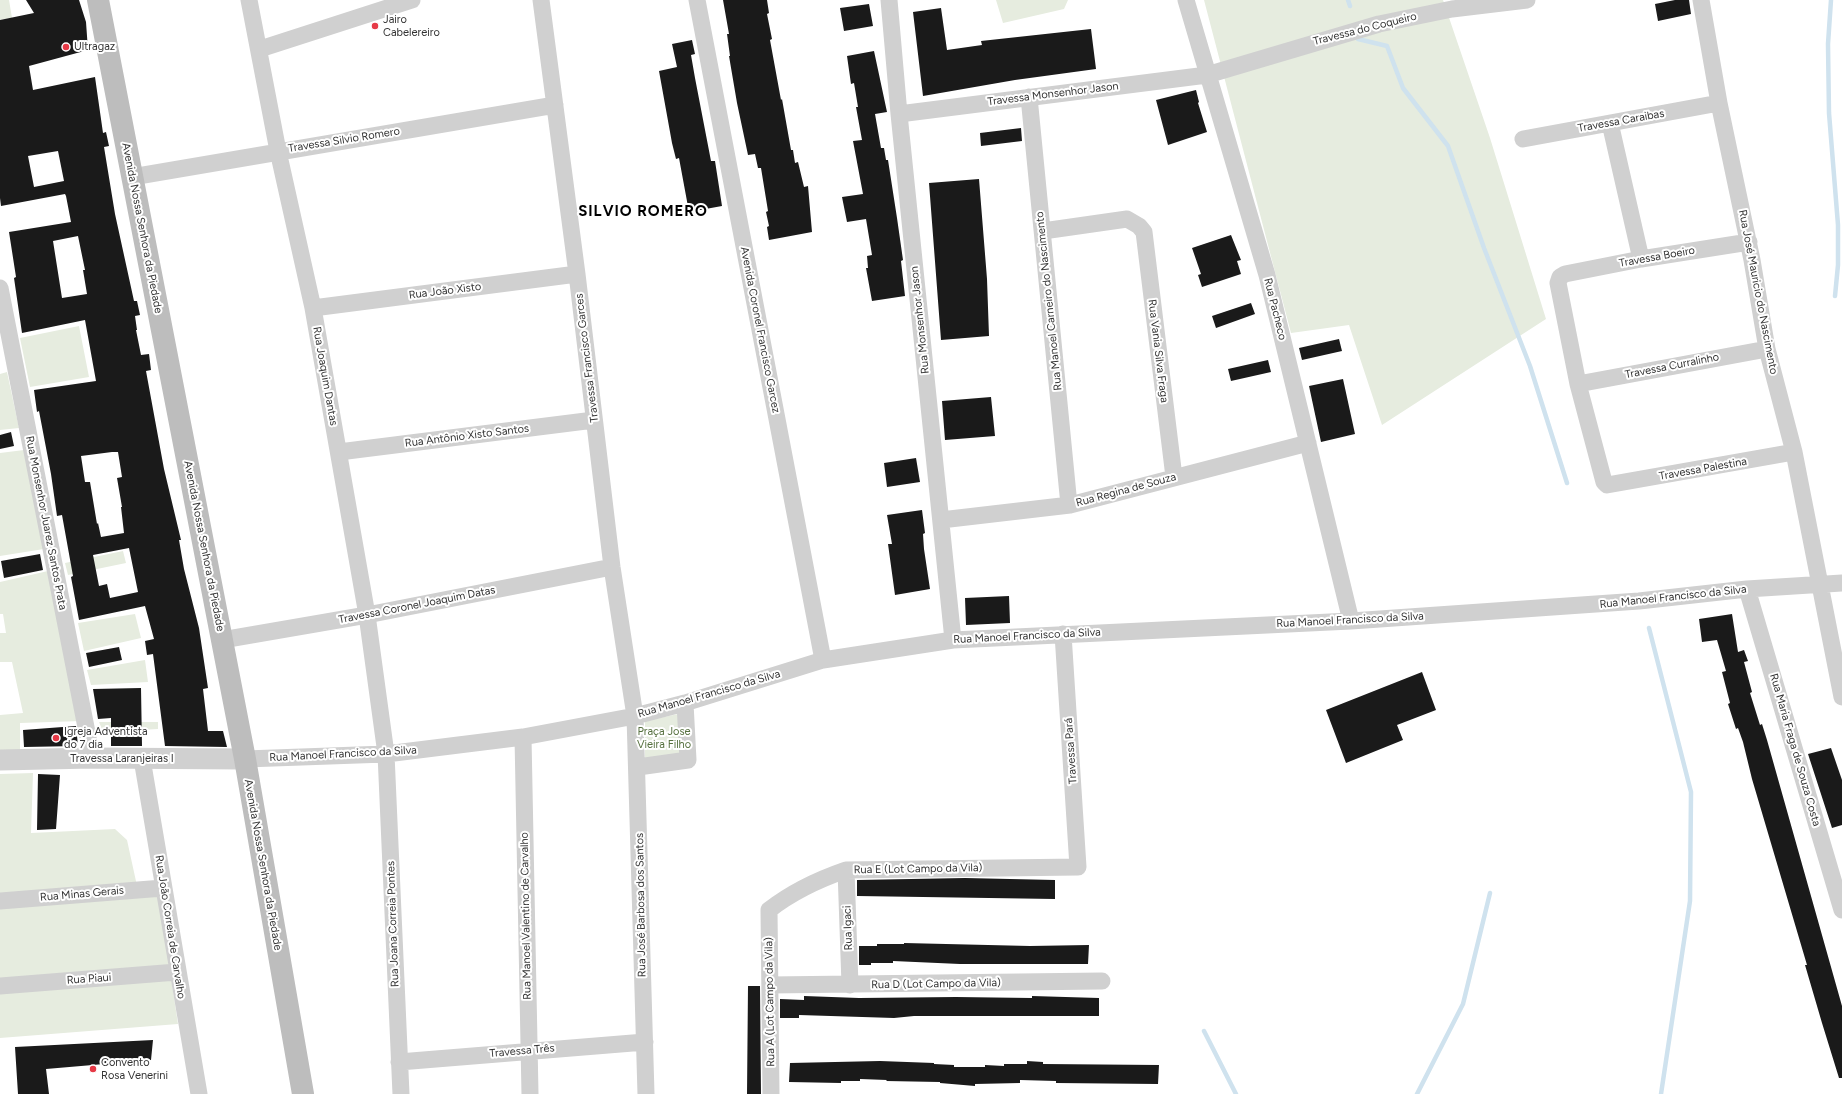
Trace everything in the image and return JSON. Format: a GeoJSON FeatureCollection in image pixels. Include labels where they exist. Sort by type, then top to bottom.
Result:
{"type":"FeatureCollection","features":[{"type":"Feature","properties":{"kind":"main road","name":"Avenida Nossa Senhora da Piedade"},"geometry":{"type":"LineString","coordinates":[[98,0],[245,760],[303,1094]]}},
{"type":"Feature","properties":{"kind":"street","name":"Rua Joaquim Dantas"},"geometry":{"type":"LineString","coordinates":[[249,0],[260,48],[278,151],[313,308],[367,615],[386,754]]}},
{"type":"Feature","properties":{"kind":"street"},"geometry":{"type":"LineString","coordinates":[[260,48],[412,0]]}},
{"type":"Feature","properties":{"kind":"street","name":"Travessa Francisco Garces"},"geometry":{"type":"LineString","coordinates":[[541,0],[578,274],[612,567],[635,716]]}},
{"type":"Feature","properties":{"kind":"street","name":"Avenida Coronel Francisco Garcez"},"geometry":{"type":"LineString","coordinates":[[697,0],[823,660]]}},
{"type":"Feature","properties":{"kind":"street","name":"Rua Monsenhor Jason"},"geometry":{"type":"LineString","coordinates":[[889,0],[899,114],[953,640]]}},
{"type":"Feature","properties":{"kind":"street","name":"Rua Pacheco"},"geometry":{"type":"LineString","coordinates":[[1186,0],[1267,276],[1351,621]]}},
{"type":"Feature","properties":{"kind":"street","name":"Travessa do Coqueiro"},"geometry":{"type":"LineString","coordinates":[[1207,75],[1379,24],[1452,9],[1527,0]]}},
{"type":"Feature","properties":{"kind":"street","name":"Rua José Mauricio do Nascimento"},"geometry":{"type":"LineString","coordinates":[[1701,0],[1719,103],[1749,242],[1767,348],[1794,452],[1842,697]]}},
{"type":"Feature","properties":{"kind":"street","name":"Travessa Monsenhor Jason"},"geometry":{"type":"LineString","coordinates":[[899,114],[1207,75]]}},
{"type":"Feature","properties":{"kind":"street","name":"Rua Manoel Carneiro do Nascimento"},"geometry":{"type":"LineString","coordinates":[[1030,97],[1069,505]]}},
{"type":"Feature","properties":{"kind":"street","name":"Travessa Caraibas"},"geometry":{"type":"LineString","coordinates":[[1523,139],[1719,103]]}},
{"type":"Feature","properties":{"kind":"street","name":"Travessa Silvio Romero"},"geometry":{"type":"LineString","coordinates":[[132,177],[556,105]]}},
{"type":"Feature","properties":{"kind":"street"},"geometry":{"type":"LineString","coordinates":[[1610,123],[1641,259]]}},
{"type":"Feature","properties":{"kind":"street","name":"Rua Vania Silva Fraga"},"geometry":{"type":"LineString","coordinates":[[1042,231],[1127,219],[1139,226],[1144,232],[1174,477]]}},
{"type":"Feature","properties":{"kind":"street","name":"Travessa Boeiro"},"geometry":{"type":"LineString","coordinates":[[1578,384],[1558,283],[1560,277],[1565,274],[1641,259],[1749,242]]}},
{"type":"Feature","properties":{"kind":"street","name":"Rua João Xisto"},"geometry":{"type":"LineString","coordinates":[[313,308],[578,274]]}},
{"type":"Feature","properties":{"kind":"street","name":"Rua Monsenhor Juarez Santos Prata"},"geometry":{"type":"LineString","coordinates":[[0,288],[92,758]]}},
{"type":"Feature","properties":{"kind":"street","name":"Travessa Curralinho"},"geometry":{"type":"LineString","coordinates":[[1578,384],[1767,348]]}},
{"type":"Feature","properties":{"kind":"street","name":"Travessa Palestina"},"geometry":{"type":"LineString","coordinates":[[1578,384],[1604,482],[1612,485],[1794,452]]}},
{"type":"Feature","properties":{"kind":"street","name":"Rua Antônio Xisto Santos"},"geometry":{"type":"LineString","coordinates":[[339,452],[594,420]]}},
{"type":"Feature","properties":{"kind":"street","name":"Rua Regina de Souza"},"geometry":{"type":"LineString","coordinates":[[941,520],[1069,505],[1308,443]]}},
{"type":"Feature","properties":{"kind":"street","name":"Travessa Coronel Joaquim Datas"},"geometry":{"type":"LineString","coordinates":[[222,640],[367,615],[612,567]]}},
{"type":"Feature","properties":{"kind":"street","name":"Rua Manoel Francisco da Silva"},"geometry":{"type":"LineString","coordinates":[[245,760],[386,754],[523,737],[635,716],[685,703],[823,660],[953,640],[1351,621],[1639,601],[1747,589],[1842,583]]}},
{"type":"Feature","properties":{"kind":"street","name":"Rua Maria Fraga de Souza Costa"},"geometry":{"type":"LineString","coordinates":[[1747,589],[1842,910]]}},
{"type":"Feature","properties":{"kind":"street","name":"Travessa Pará"},"geometry":{"type":"LineString","coordinates":[[1063,634],[1078,867]]}},
{"type":"Feature","properties":{"kind":"street"},"geometry":{"type":"LineString","coordinates":[[638,767],[688,760],[685,703]]}},
{"type":"Feature","properties":{"kind":"street","name":"Rua José Barbosa dos Santos"},"geometry":{"type":"LineString","coordinates":[[635,716],[638,767],[646,1094]]}},
{"type":"Feature","properties":{"kind":"street","name":"Rua Manoel Valentino de Carvalho"},"geometry":{"type":"LineString","coordinates":[[523,737],[530,1094]]}},
{"type":"Feature","properties":{"kind":"street","name":"Rua Joana Correia Pontes"},"geometry":{"type":"LineString","coordinates":[[386,754],[401,1094]]}},
{"type":"Feature","properties":{"kind":"street","name":"Travessa Laranjeiras I"},"geometry":{"type":"LineString","coordinates":[[0,760],[92,758],[245,760]]}},
{"type":"Feature","properties":{"kind":"street","name":"Rua João Correia de Carvalho"},"geometry":{"type":"LineString","coordinates":[[142,759],[198,1094]]}},
{"type":"Feature","properties":{"kind":"street","name":"Rua E (Lot Campo da Vila)"},"geometry":{"type":"LineString","coordinates":[[768,910],[784,898],[815,881],[846,870],[1078,867]]}},
{"type":"Feature","properties":{"kind":"street","name":"Rua Igaci"},"geometry":{"type":"LineString","coordinates":[[846,870],[850,985]]}},
{"type":"Feature","properties":{"kind":"street","name":"Rua Minas Gerais"},"geometry":{"type":"LineString","coordinates":[[0,901],[163,888]]}},
{"type":"Feature","properties":{"kind":"street","name":"Rua A (Lot Campo da Vila)"},"geometry":{"type":"LineString","coordinates":[[768,910],[771,1094]]}},
{"type":"Feature","properties":{"kind":"street","name":"Rua Piaui"},"geometry":{"type":"LineString","coordinates":[[0,986],[177,972]]}},
{"type":"Feature","properties":{"kind":"street","name":"Rua D (Lot Campo da Vila)"},"geometry":{"type":"LineString","coordinates":[[770,985],[1102,981]]}},
{"type":"Feature","properties":{"kind":"street","name":"Travessa Três"},"geometry":{"type":"LineString","coordinates":[[399,1062],[529,1050],[645,1042]]}},
{"type":"Feature","properties":{"kind":"green space"},"geometry":{"type":"Polygon","coordinates":[[[0,0],[9,0],[12,18],[0,20],[0,0]]]}},
{"type":"Feature","properties":{"kind":"green space"},"geometry":{"type":"Polygon","coordinates":[[[996,0],[1068,0],[1064,9],[1003,23],[996,0]]]}},
{"type":"Feature","properties":{"kind":"green space"},"geometry":{"type":"Polygon","coordinates":[[[1204,0],[1443,0],[1490,138],[1546,319],[1382,425],[1349,325],[1291,333],[1204,0]]]}},
{"type":"Feature","properties":{"kind":"green space"},"geometry":{"type":"Polygon","coordinates":[[[79,326],[89,377],[30,387],[20,338],[79,326]]]}},
{"type":"Feature","properties":{"kind":"green space"},"geometry":{"type":"Polygon","coordinates":[[[7,372],[19,428],[0,430],[0,374],[7,372]]]}},
{"type":"Feature","properties":{"kind":"green space"},"geometry":{"type":"Polygon","coordinates":[[[24,450],[44,549],[0,556],[0,453],[24,450]]]}},
{"type":"Feature","properties":{"kind":"green space"},"geometry":{"type":"Polygon","coordinates":[[[123,551],[126,563],[68,575],[65,563],[123,551]]]}},
{"type":"Feature","properties":{"kind":"green space"},"geometry":{"type":"Polygon","coordinates":[[[48,571],[82,721],[20,723],[20,755],[0,756],[0,715],[23,713],[12,662],[0,662],[0,633],[6,633],[3,614],[0,614],[0,582],[48,571]]]}},
{"type":"Feature","properties":{"kind":"green space"},"geometry":{"type":"Polygon","coordinates":[[[135,614],[141,638],[84,651],[78,623],[135,614]]]}},
{"type":"Feature","properties":{"kind":"green space"},"geometry":{"type":"Polygon","coordinates":[[[145,660],[148,682],[91,685],[87,670],[145,660]]]}},
{"type":"Feature","properties":{"kind":"green space","name":"Praça Jose Vieira Filho"},"geometry":{"type":"Polygon","coordinates":[[[683,713],[683,756],[645,762],[645,721],[683,713]]]}},
{"type":"Feature","properties":{"kind":"green space"},"geometry":{"type":"Polygon","coordinates":[[[99,722],[158,722],[158,729],[103,732],[99,722]]]}},
{"type":"Feature","properties":{"kind":"green space"},"geometry":{"type":"Polygon","coordinates":[[[33,773],[31,833],[115,829],[127,840],[139,895],[158,892],[178,1024],[0,1038],[0,774],[33,773]]]}},
{"type":"Feature","properties":{"kind":"building"},"geometry":{"type":"Polygon","coordinates":[[[26,0],[79,0],[86,22],[88,50],[29,66],[33,90],[95,77],[103,133],[106,132],[109,146],[104,147],[115,214],[134,301],[137,301],[140,315],[135,316],[136,330],[141,355],[149,354],[151,370],[146,371],[164,469],[181,540],[179,540],[184,569],[199,628],[208,688],[203,689],[208,731],[223,731],[227,747],[165,746],[153,654],[147,655],[145,641],[154,639],[145,606],[79,620],[62,515],[57,516],[51,474],[39,411],[37,412],[34,390],[96,381],[85,320],[22,333],[9,232],[71,222],[65,194],[1,206],[0,198],[0,20],[34,13],[26,0]],[[58,151],[28,156],[34,187],[64,181],[58,151]],[[78,236],[53,241],[62,298],[87,294],[83,270],[85,270],[78,236]],[[118,452],[81,456],[85,482],[90,482],[97,524],[98,523],[101,537],[124,533],[122,507],[117,478],[122,477],[118,452]],[[129,548],[93,555],[99,586],[107,584],[110,598],[138,592],[129,548]]]}},
{"type":"Feature","properties":{"kind":"building"},"geometry":{"type":"Polygon","coordinates":[[[723,0],[767,0],[769,13],[767,14],[772,39],[770,40],[781,100],[782,99],[791,150],[793,150],[795,163],[798,162],[804,187],[808,186],[812,232],[769,240],[767,227],[769,226],[766,212],[768,211],[761,168],[758,168],[755,154],[748,155],[729,56],[727,34],[729,34],[723,0]]]}},
{"type":"Feature","properties":{"kind":"building"},"geometry":{"type":"Polygon","coordinates":[[[1675,0],[1689,0],[1691,14],[1658,21],[1655,4],[1675,0]]]}},
{"type":"Feature","properties":{"kind":"building"},"geometry":{"type":"Polygon","coordinates":[[[869,4],[873,26],[844,31],[840,8],[869,4]]]}},
{"type":"Feature","properties":{"kind":"building"},"geometry":{"type":"Polygon","coordinates":[[[941,8],[947,50],[982,45],[981,41],[1091,29],[1096,69],[1015,80],[923,96],[913,12],[941,8]]]}},
{"type":"Feature","properties":{"kind":"building"},"geometry":{"type":"Polygon","coordinates":[[[692,40],[695,54],[691,55],[695,78],[711,161],[715,161],[722,206],[689,212],[679,158],[676,159],[672,143],[659,71],[677,67],[672,44],[692,40]]]}},
{"type":"Feature","properties":{"kind":"building"},"geometry":{"type":"Polygon","coordinates":[[[874,51],[887,112],[875,114],[881,148],[884,148],[886,160],[888,160],[903,260],[901,261],[905,296],[872,301],[866,268],[868,268],[867,256],[872,255],[866,219],[847,222],[842,197],[863,194],[853,141],[862,140],[856,107],[858,107],[854,83],[851,84],[847,56],[874,51]]]}},
{"type":"Feature","properties":{"kind":"building"},"geometry":{"type":"Polygon","coordinates":[[[1196,90],[1198,103],[1207,132],[1168,145],[1156,100],[1196,90]]]}},
{"type":"Feature","properties":{"kind":"building"},"geometry":{"type":"Polygon","coordinates":[[[1021,128],[1022,141],[981,146],[980,133],[1021,128]]]}},
{"type":"Feature","properties":{"kind":"building"},"geometry":{"type":"Polygon","coordinates":[[[979,179],[987,279],[989,336],[941,340],[929,183],[979,179]]]}},
{"type":"Feature","properties":{"kind":"building"},"geometry":{"type":"Polygon","coordinates":[[[1231,235],[1241,260],[1237,261],[1241,274],[1202,287],[1198,275],[1201,274],[1192,248],[1231,235]]]}},
{"type":"Feature","properties":{"kind":"building"},"geometry":{"type":"Polygon","coordinates":[[[1251,303],[1255,314],[1216,328],[1212,316],[1251,303]]]}},
{"type":"Feature","properties":{"kind":"building"},"geometry":{"type":"Polygon","coordinates":[[[1339,339],[1342,351],[1302,360],[1299,348],[1339,339]]]}},
{"type":"Feature","properties":{"kind":"building"},"geometry":{"type":"Polygon","coordinates":[[[1268,360],[1271,372],[1231,381],[1228,369],[1268,360]]]}},
{"type":"Feature","properties":{"kind":"building"},"geometry":{"type":"Polygon","coordinates":[[[1343,379],[1355,434],[1321,442],[1309,386],[1343,379]]]}},
{"type":"Feature","properties":{"kind":"building"},"geometry":{"type":"Polygon","coordinates":[[[991,397],[995,436],[945,440],[942,401],[991,397]]]}},
{"type":"Feature","properties":{"kind":"building"},"geometry":{"type":"Polygon","coordinates":[[[11,432],[14,446],[0,449],[0,435],[11,432]]]}},
{"type":"Feature","properties":{"kind":"building"},"geometry":{"type":"Polygon","coordinates":[[[916,458],[920,482],[887,487],[884,463],[916,458]]]}},
{"type":"Feature","properties":{"kind":"building"},"geometry":{"type":"Polygon","coordinates":[[[922,510],[925,533],[923,534],[924,549],[930,589],[895,595],[888,544],[892,544],[887,515],[922,510]]]}},
{"type":"Feature","properties":{"kind":"building"},"geometry":{"type":"Polygon","coordinates":[[[40,554],[43,570],[4,578],[1,561],[40,554]]]}},
{"type":"Feature","properties":{"kind":"building"},"geometry":{"type":"Polygon","coordinates":[[[1009,596],[1010,623],[966,625],[965,598],[1009,596]]]}},
{"type":"Feature","properties":{"kind":"building"},"geometry":{"type":"Polygon","coordinates":[[[1732,614],[1738,652],[1744,650],[1748,661],[1744,662],[1752,692],[1750,693],[1760,725],[1762,724],[1767,740],[1842,1006],[1842,1078],[1839,1078],[1822,1023],[1805,965],[1807,965],[1752,779],[1743,742],[1738,728],[1736,729],[1728,704],[1730,703],[1722,672],[1726,671],[1717,640],[1702,642],[1699,619],[1732,614]]]}},
{"type":"Feature","properties":{"kind":"building"},"geometry":{"type":"Polygon","coordinates":[[[119,647],[122,660],[89,667],[86,653],[119,647]]]}},
{"type":"Feature","properties":{"kind":"building"},"geometry":{"type":"Polygon","coordinates":[[[1422,672],[1436,710],[1397,725],[1403,740],[1346,763],[1326,710],[1422,672]]]}},
{"type":"Feature","properties":{"kind":"building"},"geometry":{"type":"Polygon","coordinates":[[[141,688],[142,746],[111,746],[111,718],[98,719],[93,689],[141,688]]]}},
{"type":"Feature","properties":{"kind":"building","name":"Igreja Adventista do 7 dia"},"geometry":{"type":"Polygon","coordinates":[[[76,726],[78,746],[24,747],[23,730],[76,726]]]}},
{"type":"Feature","properties":{"kind":"building"},"geometry":{"type":"Polygon","coordinates":[[[1831,748],[1842,780],[1842,825],[1832,828],[1808,754],[1831,748]]]}},
{"type":"Feature","properties":{"kind":"building"},"geometry":{"type":"Polygon","coordinates":[[[38,774],[60,775],[56,829],[37,830],[38,774]]]}},
{"type":"Feature","properties":{"kind":"building"},"geometry":{"type":"Polygon","coordinates":[[[965,878],[1055,880],[1055,899],[857,896],[857,880],[965,878]]]}},
{"type":"Feature","properties":{"kind":"building"},"geometry":{"type":"Polygon","coordinates":[[[904,943],[1030,946],[1089,945],[1088,964],[960,964],[893,961],[893,963],[871,963],[871,965],[859,965],[859,946],[904,943]]]}},
{"type":"Feature","properties":{"kind":"building"},"geometry":{"type":"Polygon","coordinates":[[[748,986],[760,986],[761,1094],[747,1094],[748,986]]]}},
{"type":"Feature","properties":{"kind":"building"},"geometry":{"type":"Polygon","coordinates":[[[804,996],[859,998],[1032,998],[1032,996],[1099,998],[1099,1016],[914,1016],[894,1018],[799,1015],[799,1018],[780,1018],[780,999],[804,1000],[804,996]]]}},
{"type":"Feature","properties":{"kind":"building"},"geometry":{"type":"Polygon","coordinates":[[[153,1040],[151,1060],[46,1069],[49,1094],[18,1094],[15,1047],[153,1040]]]}},
{"type":"Feature","properties":{"kind":"building"},"geometry":{"type":"Polygon","coordinates":[[[880,1061],[934,1063],[954,1065],[954,1067],[985,1067],[985,1065],[1004,1066],[1004,1064],[1027,1064],[1027,1061],[1043,1062],[1043,1064],[1159,1065],[1158,1084],[1056,1083],[1056,1081],[1020,1080],[1020,1083],[975,1084],[975,1086],[940,1082],[860,1079],[860,1081],[841,1081],[841,1083],[789,1082],[790,1063],[880,1061]]]}},
{"type":"Feature","properties":{"kind":"waterway"},"geometry":{"type":"LineString","coordinates":[[1348,0],[1350,6]]}},
{"type":"Feature","properties":{"kind":"waterway"},"geometry":{"type":"LineString","coordinates":[[1831,0],[1828,44],[1829,113],[1838,225],[1838,265],[1835,296]]}},
{"type":"Feature","properties":{"kind":"waterway"},"geometry":{"type":"LineString","coordinates":[[1358,39],[1387,46],[1403,88],[1448,146],[1484,248],[1530,366],[1567,483]]}},
{"type":"Feature","properties":{"kind":"waterway"},"geometry":{"type":"LineString","coordinates":[[1649,628],[1691,792],[1690,901],[1661,1094]]}},
{"type":"Feature","properties":{"kind":"waterway"},"geometry":{"type":"LineString","coordinates":[[1417,1094],[1463,1004],[1490,893]]}},
{"type":"Feature","properties":{"kind":"waterway"},"geometry":{"type":"LineString","coordinates":[[1204,1031],[1236,1094]]}},
{"type":"Feature","properties":{"kind":"place","name":"Jairo Cabelereiro"},"geometry":{"type":"Point","coordinates":[375,26]}},
{"type":"Feature","properties":{"kind":"place","name":"Ultragaz"},"geometry":{"type":"Point","coordinates":[66,47]}},
{"type":"Feature","properties":{"kind":"place","name":"Igreja Adventista do 7 dia"},"geometry":{"type":"Point","coordinates":[56,738]}},
{"type":"Feature","properties":{"kind":"place","name":"Convento Rosa Venerini"},"geometry":{"type":"Point","coordinates":[93,1069]}},
{"type":"Feature","properties":{"kind":"district","name":"SILVIO ROMERO"},"geometry":{"type":"Point","coordinates":[643,212]}}]}
